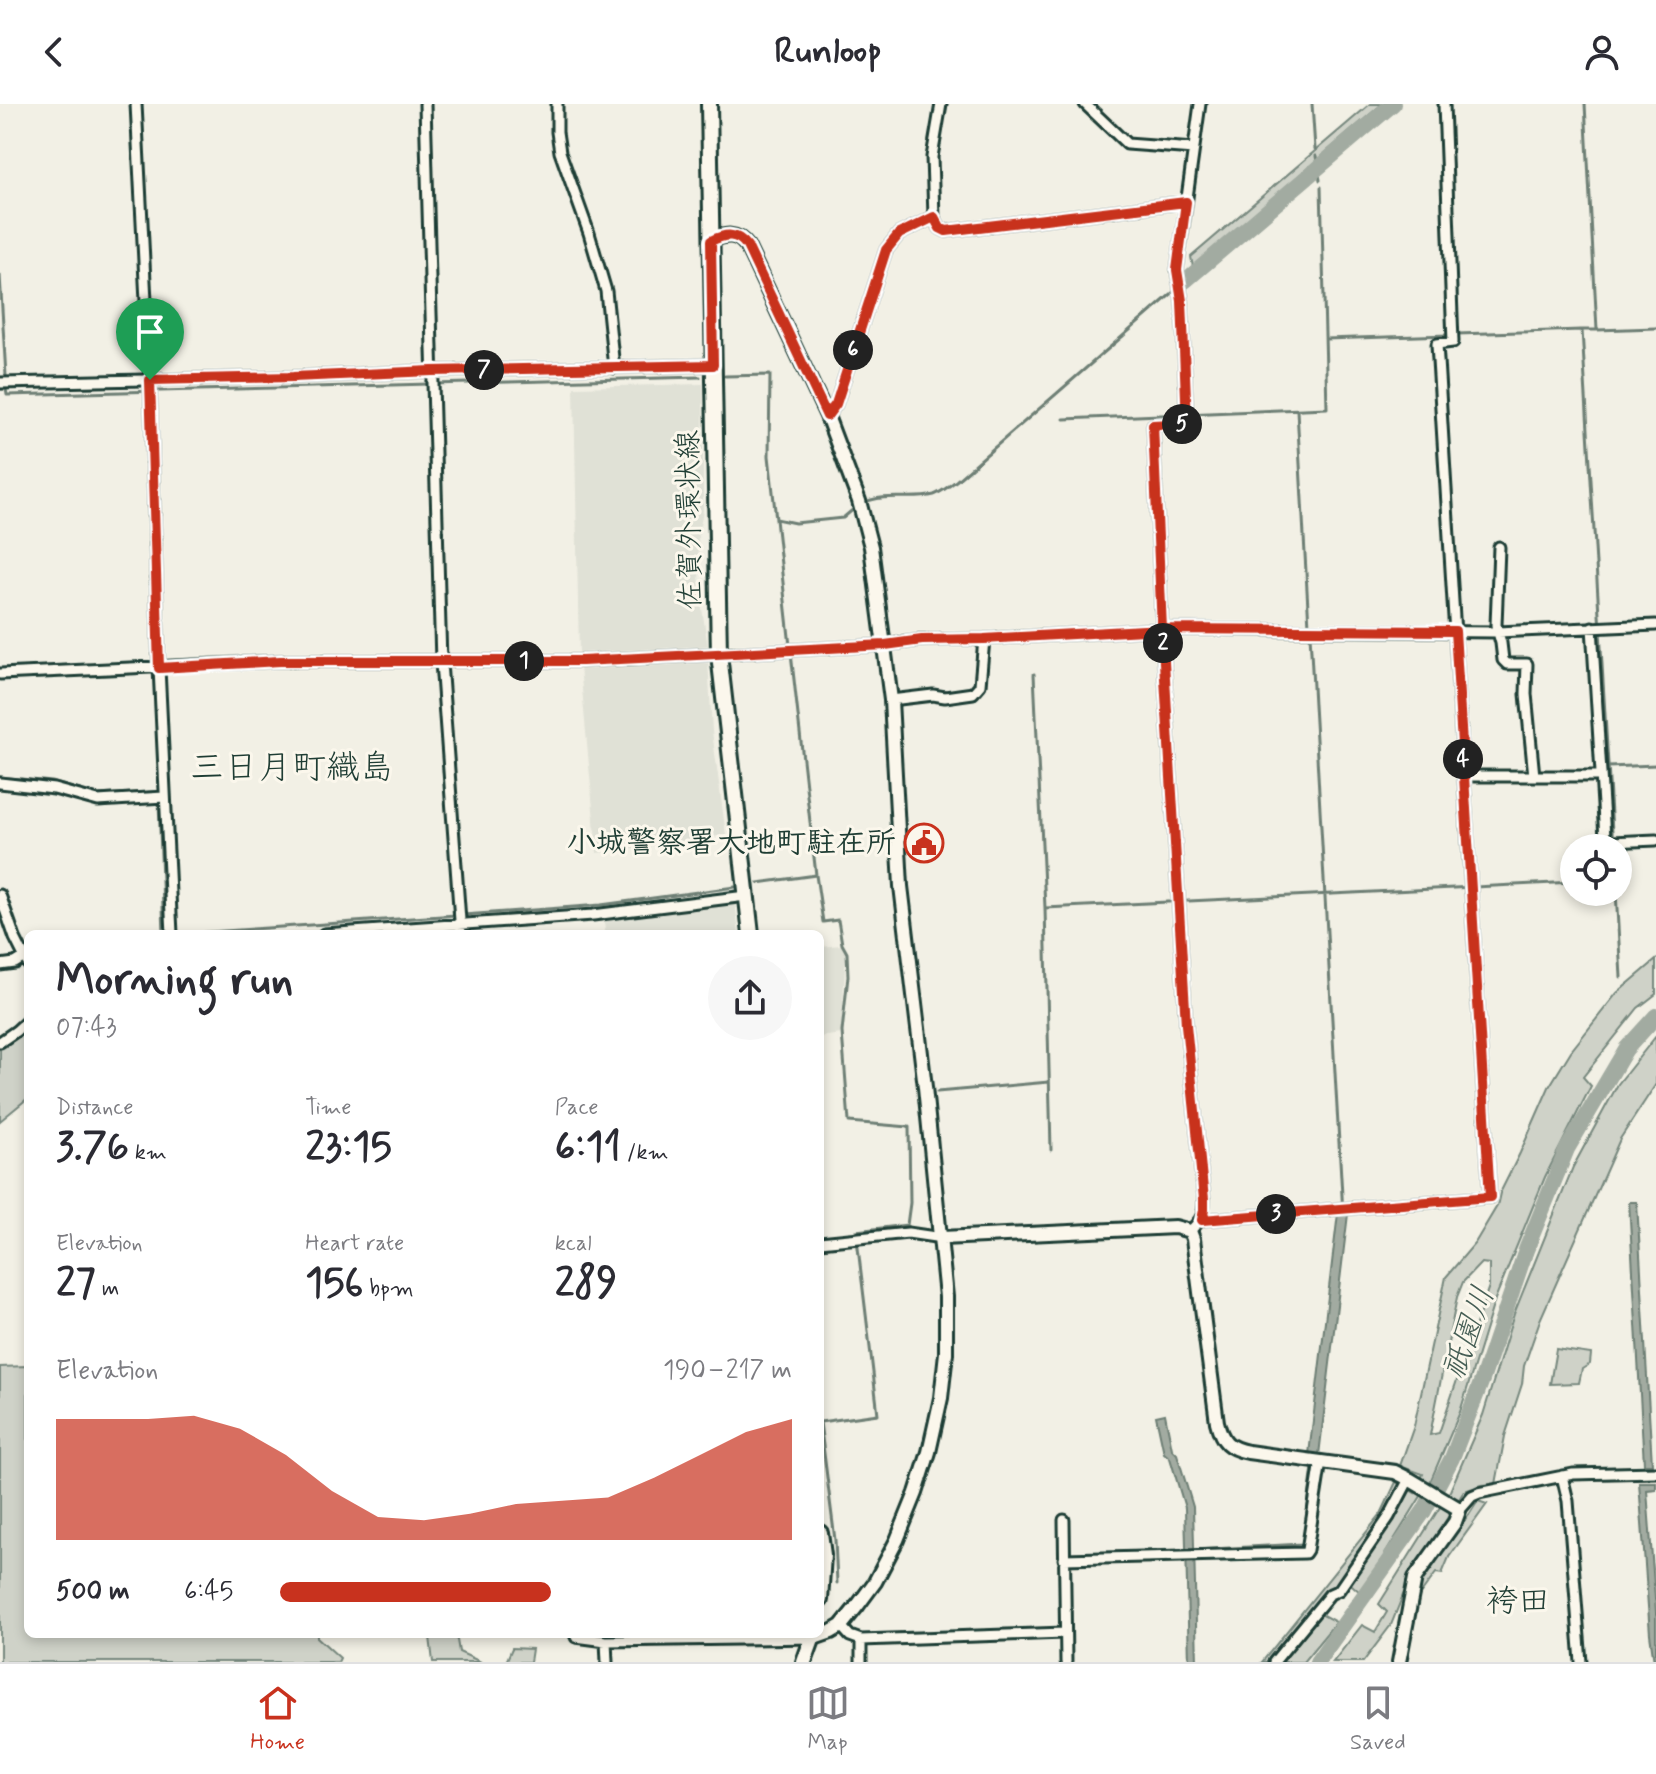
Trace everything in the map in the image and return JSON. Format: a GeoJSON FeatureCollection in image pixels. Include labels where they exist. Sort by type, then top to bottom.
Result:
{"type":"FeatureCollection","features":[{"type":"Feature","properties":{"kind":"main road","name":"佐賀外環状線"},"geometry":{"type":"LineString","coordinates":[[709,104],[719,654],[750,930]]}},
{"type":"Feature","properties":{"kind":"main road"},"geometry":{"type":"LineString","coordinates":[[804,1662],[813,1638]]}},
{"type":"Feature","properties":{"kind":"street"},"geometry":{"type":"LineString","coordinates":[[136,104],[172,930]]}},
{"type":"Feature","properties":{"kind":"street"},"geometry":{"type":"LineString","coordinates":[[425,104],[441,662],[461,929]]}},
{"type":"Feature","properties":{"kind":"street"},"geometry":{"type":"LineString","coordinates":[[557,104],[560,152],[594,246],[606,291],[614,368]]}},
{"type":"Feature","properties":{"kind":"street"},"geometry":{"type":"LineString","coordinates":[[941,104],[932,157],[934,217],[940,228],[946,231],[1186,202]]}},
{"type":"Feature","properties":{"kind":"street"},"geometry":{"type":"LineString","coordinates":[[1085,104],[1127,144],[1194,149]]}},
{"type":"Feature","properties":{"kind":"street"},"geometry":{"type":"LineString","coordinates":[[1190,1231],[1202,1220],[1204,1199],[1186,1025],[1153,425],[1187,423],[1182,301],[1177,270],[1200,104]]}},
{"type":"Feature","properties":{"kind":"street"},"geometry":{"type":"LineString","coordinates":[[1202,1220],[1490,1197],[1437,344],[1453,342],[1444,104]]}},
{"type":"Feature","properties":{"kind":"street"},"geometry":{"type":"LineString","coordinates":[[827,416],[836,404],[886,250],[899,234],[934,217]]}},
{"type":"Feature","properties":{"kind":"street"},"geometry":{"type":"LineString","coordinates":[[711,241],[721,236],[735,235],[743,239],[747,246],[827,416],[861,504],[871,547],[891,700],[901,886],[942,1238],[946,1353],[941,1398],[929,1452],[897,1540],[875,1582],[841,1626],[824,1635]]}},
{"type":"Feature","properties":{"kind":"street"},"geometry":{"type":"LineString","coordinates":[[0,383],[713,365]]}},
{"type":"Feature","properties":{"kind":"street"},"geometry":{"type":"LineString","coordinates":[[1499,547],[1496,625],[1503,660],[1507,664],[1527,664],[1526,694],[1534,776]]}},
{"type":"Feature","properties":{"kind":"street"},"geometry":{"type":"LineString","coordinates":[[0,674],[280,661],[582,661],[1162,629],[1498,632],[1656,625]]}},
{"type":"Feature","properties":{"kind":"street"},"geometry":{"type":"LineString","coordinates":[[1597,627],[1605,838],[1614,842],[1656,840]]}},
{"type":"Feature","properties":{"kind":"street"},"geometry":{"type":"LineString","coordinates":[[891,700],[973,693],[980,685],[984,639]]}},
{"type":"Feature","properties":{"kind":"street"},"geometry":{"type":"LineString","coordinates":[[1464,776],[1601,776]]}},
{"type":"Feature","properties":{"kind":"street"},"geometry":{"type":"LineString","coordinates":[[0,783],[54,789],[98,801],[164,797]]}},
{"type":"Feature","properties":{"kind":"street"},"geometry":{"type":"LineString","coordinates":[[0,895],[24,954]]}},
{"type":"Feature","properties":{"kind":"street"},"geometry":{"type":"LineString","coordinates":[[434,930],[746,896]]}},
{"type":"Feature","properties":{"kind":"street"},"geometry":{"type":"LineString","coordinates":[[0,965],[24,960]]}},
{"type":"Feature","properties":{"kind":"street"},"geometry":{"type":"LineString","coordinates":[[0,1042],[24,1023]]}},
{"type":"Feature","properties":{"kind":"street"},"geometry":{"type":"LineString","coordinates":[[824,1242],[908,1233],[942,1238],[1175,1227],[1190,1231]]}},
{"type":"Feature","properties":{"kind":"street"},"geometry":{"type":"LineString","coordinates":[[1190,1231],[1217,1422],[1220,1435],[1228,1444],[1236,1449],[1382,1469],[1409,1479],[1457,1509]]}},
{"type":"Feature","properties":{"kind":"street"},"geometry":{"type":"LineString","coordinates":[[1064,1559],[1305,1553],[1321,1461]]}},
{"type":"Feature","properties":{"kind":"street"},"geometry":{"type":"LineString","coordinates":[[1399,1662],[1415,1578],[1455,1522],[1457,1509],[1472,1496],[1573,1474],[1656,1472]]}},
{"type":"Feature","properties":{"kind":"street"},"geometry":{"type":"LineString","coordinates":[[1562,1476],[1568,1501],[1581,1662]]}},
{"type":"Feature","properties":{"kind":"street"},"geometry":{"type":"LineString","coordinates":[[1274,1662],[1330,1594],[1339,1590],[1389,1517],[1409,1479]]}},
{"type":"Feature","properties":{"kind":"street"},"geometry":{"type":"LineString","coordinates":[[1064,1520],[1066,1662]]}},
{"type":"Feature","properties":{"kind":"street"},"geometry":{"type":"LineString","coordinates":[[841,1626],[850,1636],[861,1640],[1065,1633]]}},
{"type":"Feature","properties":{"kind":"street"},"geometry":{"type":"LineString","coordinates":[[578,1638],[606,1641],[684,1638]]}},
{"type":"Feature","properties":{"kind":"street"},"geometry":{"type":"LineString","coordinates":[[861,1640],[861,1662]]}},
{"type":"Feature","properties":{"kind":"street"},"geometry":{"type":"LineString","coordinates":[[606,1641],[607,1662]]}},
{"type":"Feature","properties":{"kind":"shaded area"},"geometry":{"type":"Polygon","coordinates":[[[1370,104],[1382,104],[1193,267],[1191,257],[1370,104]]]}},
{"type":"Feature","properties":{"kind":"shaded area"},"geometry":{"type":"Polygon","coordinates":[[[703,384],[703,511],[698,537],[700,596],[708,647],[579,655],[574,387],[703,384]]]}},
{"type":"Feature","properties":{"kind":"shaded area"},"geometry":{"type":"Polygon","coordinates":[[[708,659],[712,731],[726,835],[597,853],[580,667],[708,659]]]}},
{"type":"Feature","properties":{"kind":"shaded area"},"geometry":{"type":"Polygon","coordinates":[[[735,901],[739,930],[605,930],[604,917],[735,901]]]}},
{"type":"Feature","properties":{"kind":"shaded area"},"geometry":{"type":"Polygon","coordinates":[[[841,945],[846,953],[841,1034],[824,1036],[824,947],[841,945]]]}},
{"type":"Feature","properties":{"kind":"shaded area"},"geometry":{"type":"Polygon","coordinates":[[[1656,960],[1656,994],[1638,1008],[1583,1077],[1591,1086],[1545,1177],[1495,1299],[1460,1412],[1431,1480],[1361,1593],[1345,1579],[1313,1610],[1336,1622],[1303,1662],[1262,1662],[1381,1514],[1396,1482],[1415,1493],[1423,1474],[1400,1466],[1414,1426],[1446,1277],[1475,1243],[1497,1206],[1500,1193],[1549,1087],[1571,1051],[1617,993],[1656,960]],[[1481,1263],[1463,1282],[1457,1297],[1430,1435],[1439,1433],[1489,1286],[1489,1264],[1481,1263]]]}},
{"type":"Feature","properties":{"kind":"shaded area"},"geometry":{"type":"Polygon","coordinates":[[[24,1029],[24,1101],[0,1121],[0,1045],[24,1029]]]}},
{"type":"Feature","properties":{"kind":"shaded area"},"geometry":{"type":"Polygon","coordinates":[[[1656,1036],[1656,1084],[1620,1139],[1540,1320],[1505,1436],[1496,1484],[1464,1491],[1409,1580],[1391,1625],[1363,1662],[1333,1662],[1362,1625],[1375,1632],[1387,1612],[1379,1604],[1450,1491],[1483,1415],[1514,1314],[1573,1167],[1618,1084],[1656,1036]]]}},
{"type":"Feature","properties":{"kind":"shaded area"},"geometry":{"type":"Polygon","coordinates":[[[1629,1202],[1637,1202],[1652,1464],[1644,1464],[1629,1202]]]}},
{"type":"Feature","properties":{"kind":"shaded area"},"geometry":{"type":"Polygon","coordinates":[[[1338,1213],[1348,1214],[1319,1455],[1309,1454],[1338,1213]]]}},
{"type":"Feature","properties":{"kind":"shaded area"},"geometry":{"type":"Polygon","coordinates":[[[1556,1349],[1591,1354],[1590,1364],[1582,1369],[1579,1383],[1550,1384],[1556,1349]]]}},
{"type":"Feature","properties":{"kind":"shaded area"},"geometry":{"type":"Polygon","coordinates":[[[24,1366],[24,1638],[318,1638],[340,1658],[338,1662],[0,1662],[0,1367],[24,1366]]]}},
{"type":"Feature","properties":{"kind":"shaded area"},"geometry":{"type":"Polygon","coordinates":[[[1165,1414],[1172,1449],[1177,1454],[1193,1507],[1197,1662],[1189,1662],[1185,1508],[1170,1458],[1164,1453],[1156,1416],[1165,1414]]]}},
{"type":"Feature","properties":{"kind":"shaded area"},"geometry":{"type":"Polygon","coordinates":[[[1639,1482],[1656,1482],[1656,1489],[1647,1490],[1656,1613],[1656,1662],[1650,1634],[1639,1482]]]}},
{"type":"Feature","properties":{"kind":"shaded area"},"geometry":{"type":"Polygon","coordinates":[[[1478,1501],[1487,1504],[1449,1557],[1442,1574],[1436,1573],[1417,1599],[1427,1571],[1478,1501]]]}},
{"type":"Feature","properties":{"kind":"shaded area"},"geometry":{"type":"Polygon","coordinates":[[[430,1638],[457,1638],[459,1652],[481,1662],[433,1662],[430,1638]]]}},
{"type":"Feature","properties":{"kind":"shaded area"},"geometry":{"type":"Polygon","coordinates":[[[512,1648],[532,1649],[530,1662],[506,1662],[512,1648]]]}},
{"type":"Feature","properties":{"kind":"waterway"},"geometry":{"type":"LineString","coordinates":[[1312,104],[1315,149]]}},
{"type":"Feature","properties":{"kind":"waterway"},"geometry":{"type":"LineString","coordinates":[[1185,281],[1393,104]]}},
{"type":"Feature","properties":{"kind":"waterway"},"geometry":{"type":"LineString","coordinates":[[1585,104],[1597,330],[1582,330],[1612,834]]}},
{"type":"Feature","properties":{"kind":"waterway"},"geometry":{"type":"LineString","coordinates":[[1316,156],[1320,180]]}},
{"type":"Feature","properties":{"kind":"waterway"},"geometry":{"type":"LineString","coordinates":[[1064,419],[1327,408],[1321,187]]}},
{"type":"Feature","properties":{"kind":"waterway"},"geometry":{"type":"LineString","coordinates":[[0,275],[6,376]]}},
{"type":"Feature","properties":{"kind":"waterway"},"geometry":{"type":"LineString","coordinates":[[862,503],[881,498],[925,497],[945,489],[1177,289]]}},
{"type":"Feature","properties":{"kind":"waterway"},"geometry":{"type":"LineString","coordinates":[[1597,330],[1656,328]]}},
{"type":"Feature","properties":{"kind":"waterway"},"geometry":{"type":"LineString","coordinates":[[1457,334],[1581,330]]}},
{"type":"Feature","properties":{"kind":"waterway"},"geometry":{"type":"LineString","coordinates":[[1325,339],[1449,335]]}},
{"type":"Feature","properties":{"kind":"waterway"},"geometry":{"type":"LineString","coordinates":[[725,376],[770,375],[769,456],[790,646]]}},
{"type":"Feature","properties":{"kind":"waterway"},"geometry":{"type":"LineString","coordinates":[[0,389],[6,389],[7,395],[700,377]]}},
{"type":"Feature","properties":{"kind":"waterway"},"geometry":{"type":"LineString","coordinates":[[1297,410],[1309,626]]}},
{"type":"Feature","properties":{"kind":"waterway"},"geometry":{"type":"LineString","coordinates":[[776,519],[795,523],[843,518],[856,507]]}},
{"type":"Feature","properties":{"kind":"waterway"},"geometry":{"type":"LineString","coordinates":[[1310,634],[1343,1213]]}},
{"type":"Feature","properties":{"kind":"waterway"},"geometry":{"type":"LineString","coordinates":[[791,653],[823,922],[838,920],[842,944],[847,953],[848,976],[842,1032],[849,1122],[909,1127],[910,1203],[907,1225],[856,1231],[878,1414],[824,1421]]}},
{"type":"Feature","properties":{"kind":"waterway"},"geometry":{"type":"LineString","coordinates":[[289,656],[433,655]]}},
{"type":"Feature","properties":{"kind":"waterway"},"geometry":{"type":"LineString","coordinates":[[168,661],[271,657]]}},
{"type":"Feature","properties":{"kind":"waterway"},"geometry":{"type":"LineString","coordinates":[[0,669],[150,662]]}},
{"type":"Feature","properties":{"kind":"waterway"},"geometry":{"type":"LineString","coordinates":[[1034,674],[1045,908],[1051,1150]]}},
{"type":"Feature","properties":{"kind":"waterway"},"geometry":{"type":"LineString","coordinates":[[1608,767],[1656,765]]}},
{"type":"Feature","properties":{"kind":"waterway"},"geometry":{"type":"LineString","coordinates":[[0,777],[52,782],[96,795],[155,792]]}},
{"type":"Feature","properties":{"kind":"waterway"},"geometry":{"type":"LineString","coordinates":[[159,802],[164,930]]}},
{"type":"Feature","properties":{"kind":"waterway"},"geometry":{"type":"LineString","coordinates":[[758,883],[816,875]]}},
{"type":"Feature","properties":{"kind":"waterway"},"geometry":{"type":"LineString","coordinates":[[1045,908],[1560,883]]}},
{"type":"Feature","properties":{"kind":"waterway"},"geometry":{"type":"LineString","coordinates":[[463,915],[601,905],[735,887]]}},
{"type":"Feature","properties":{"kind":"waterway"},"geometry":{"type":"LineString","coordinates":[[1617,906],[1621,977]]}},
{"type":"Feature","properties":{"kind":"waterway"},"geometry":{"type":"LineString","coordinates":[[238,930],[456,915]]}},
{"type":"Feature","properties":{"kind":"waterway","name":"祇園川"},"geometry":{"type":"LineString","coordinates":[[1317,1662],[1424,1511],[1452,1458],[1526,1250],[1567,1149],[1626,1049],[1656,1016]]}},
{"type":"Feature","properties":{"kind":"waterway"},"geometry":{"type":"LineString","coordinates":[[937,1092],[1049,1082]]}},
{"type":"Feature","properties":{"kind":"waterway"},"geometry":{"type":"LineString","coordinates":[[824,1453],[837,1583]]}},
{"type":"Feature","properties":{"kind":"waterway"},"geometry":{"type":"LineString","coordinates":[[1194,1550],[1303,1544],[1313,1467]]}},
{"type":"Feature","properties":{"kind":"place","name":"小城警察署大地町駐在所"},"geometry":{"type":"Point","coordinates":[924,843]}},
{"type":"Feature","properties":{"kind":"district","name":"三日月町織島"},"geometry":{"type":"Point","coordinates":[292,768]}},
{"type":"Feature","properties":{"kind":"district","name":"袴田"},"geometry":{"type":"Point","coordinates":[1518,1602]}},
{"type":"Feature","properties":{"kind":"route"},"geometry":{"type":"LineString","coordinates":[[150,380],[159,668],[280,661],[582,661],[1162,629],[1186,1025],[1204,1199],[1202,1220],[1490,1197],[1455,631],[1162,629],[1153,425],[1187,423],[1182,301],[1177,270],[1186,202],[946,231],[940,228],[934,217],[899,234],[886,250],[836,404],[827,416],[747,246],[743,239],[735,235],[721,236],[711,241],[713,365],[150,380]]}}]}
